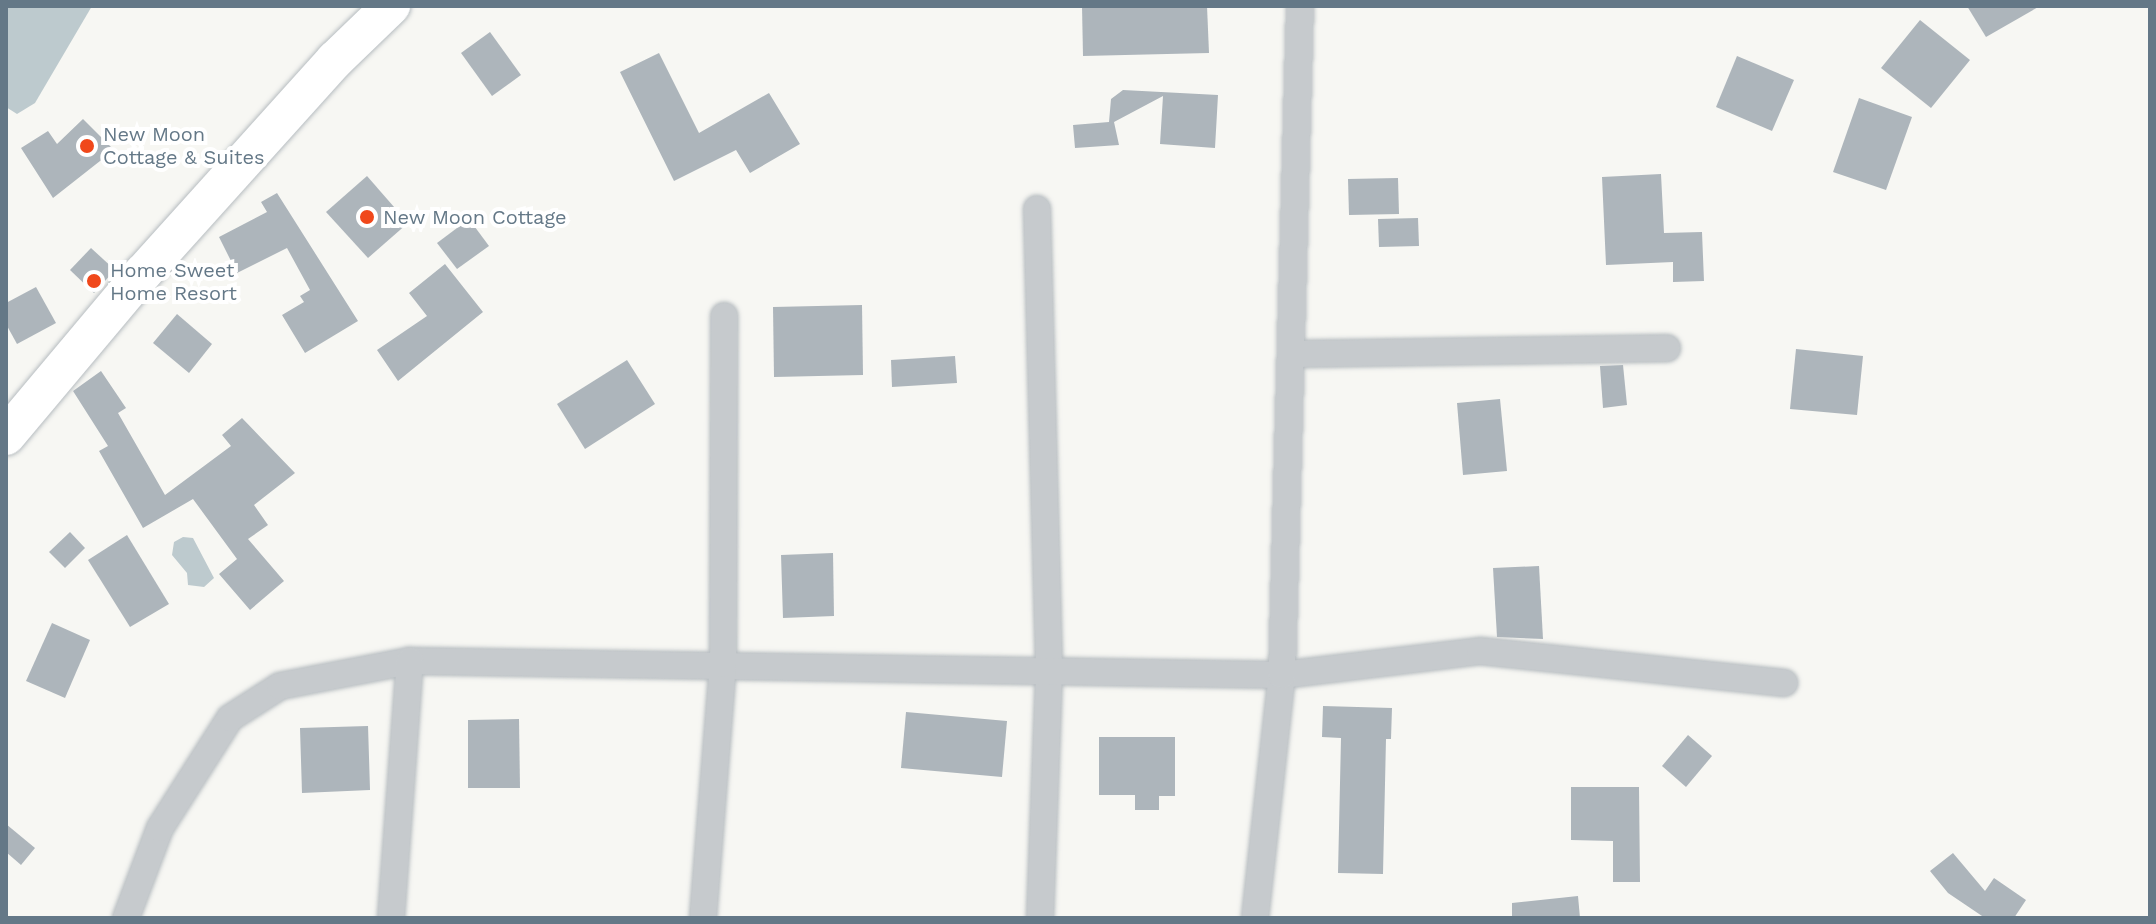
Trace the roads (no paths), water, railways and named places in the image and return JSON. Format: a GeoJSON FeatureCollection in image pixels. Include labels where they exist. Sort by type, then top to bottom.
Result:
{"type":"FeatureCollection","features":[{"type":"Feature","properties":{"kind":"main road"},"geometry":{"type":"LineString","coordinates":[[6,436],[143,273],[335,60],[391,6]]}},
{"type":"Feature","properties":{"kind":"street"},"geometry":{"type":"LineString","coordinates":[[1255,918],[1282,675],[1294,354],[1300,6]]}},
{"type":"Feature","properties":{"kind":"street"},"geometry":{"type":"LineString","coordinates":[[1037,209],[1049,673],[1040,918]]}},
{"type":"Feature","properties":{"kind":"street"},"geometry":{"type":"LineString","coordinates":[[703,918],[723,664],[724,316]]}},
{"type":"Feature","properties":{"kind":"street"},"geometry":{"type":"LineString","coordinates":[[1294,354],[1667,348]]}},
{"type":"Feature","properties":{"kind":"street"},"geometry":{"type":"LineString","coordinates":[[126,918],[160,828],[230,718],[280,686],[410,661],[1282,675],[1480,651],[1784,683]]}},
{"type":"Feature","properties":{"kind":"street"},"geometry":{"type":"LineString","coordinates":[[391,918],[410,661]]}},
{"type":"Feature","properties":{"kind":"place","name":"New Moon Cottage & Suites"},"geometry":{"type":"Point","coordinates":[87,146]}},
{"type":"Feature","properties":{"kind":"place","name":"New Moon Cottage"},"geometry":{"type":"Point","coordinates":[367,217]}},
{"type":"Feature","properties":{"kind":"place","name":"Home Sweet Home Resort"},"geometry":{"type":"Point","coordinates":[94,281]}}]}
